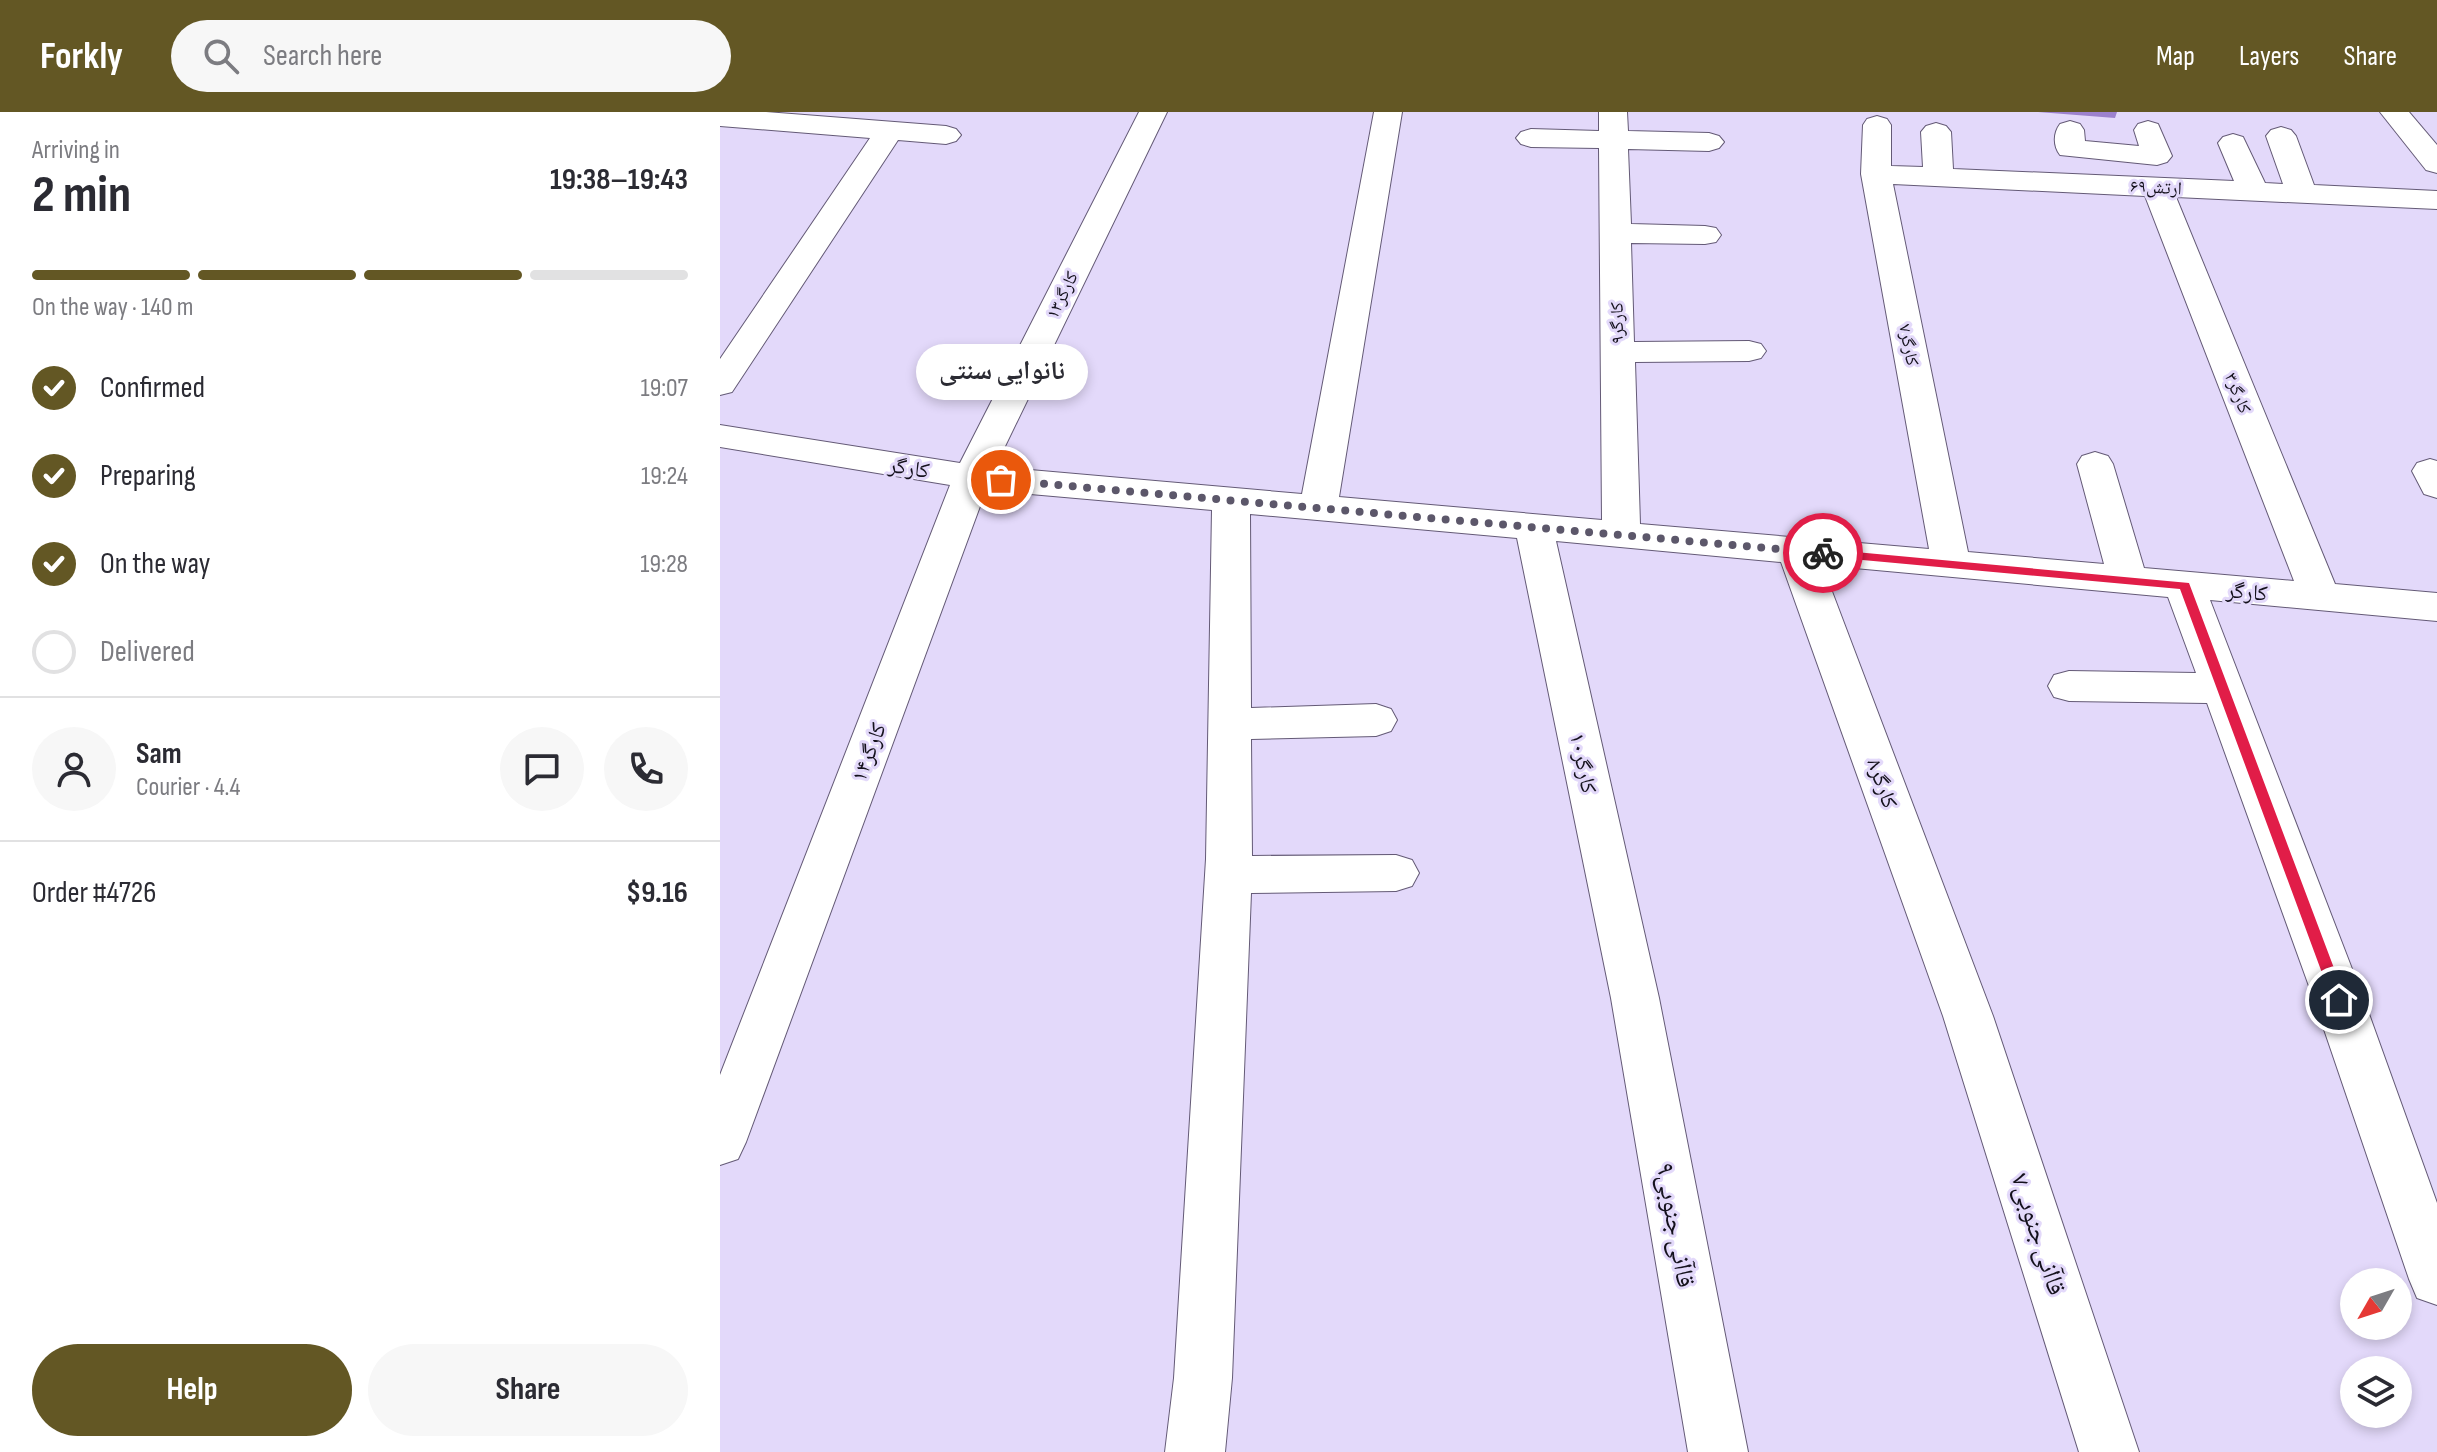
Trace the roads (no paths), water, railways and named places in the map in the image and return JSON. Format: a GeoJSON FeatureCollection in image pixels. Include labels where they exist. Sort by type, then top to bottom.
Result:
{"type":"FeatureCollection","features":[{"type":"Feature","properties":{"kind":"street","name":"کارگر۱۳"},"geometry":{"type":"LineString","coordinates":[[972,477],[1153,112]]}},
{"type":"Feature","properties":{"kind":"street"},"geometry":{"type":"LineString","coordinates":[[1318,508],[1388,112]]}},
{"type":"Feature","properties":{"kind":"street"},"geometry":{"type":"LineString","coordinates":[[2394,112],[2437,164]]}},
{"type":"Feature","properties":{"kind":"street"},"geometry":{"type":"LineString","coordinates":[[720,117],[760,116],[910,125],[946,135]]}},
{"type":"Feature","properties":{"kind":"street"},"geometry":{"type":"LineString","coordinates":[[720,385],[910,125]]}},
{"type":"Feature","properties":{"kind":"street","name":"کارگر۷"},"geometry":{"type":"LineString","coordinates":[[1877,125],[1876,174],[1951,564]]}},
{"type":"Feature","properties":{"kind":"street"},"geometry":{"type":"LineString","coordinates":[[1531,138],[1613,126],[1709,142]]}},
{"type":"Feature","properties":{"kind":"street","name":"کارگر۹"},"geometry":{"type":"LineString","coordinates":[[1613,126],[1621,535]]}},
{"type":"Feature","properties":{"kind":"street"},"geometry":{"type":"LineString","coordinates":[[2070,130],[2070,149],[2157,156],[2148,130]]}},
{"type":"Feature","properties":{"kind":"street"},"geometry":{"type":"LineString","coordinates":[[1936,132],[1938,177]]}},
{"type":"Feature","properties":{"kind":"street"},"geometry":{"type":"LineString","coordinates":[[2281,136],[2302,194]]}},
{"type":"Feature","properties":{"kind":"street"},"geometry":{"type":"LineString","coordinates":[[2233,143],[2254,192]]}},
{"type":"Feature","properties":{"kind":"street","name":"کارگر۳"},"geometry":{"type":"LineString","coordinates":[[2128,156],[2148,187],[2320,597]]}},
{"type":"Feature","properties":{"kind":"street","name":"ارتش۶۹"},"geometry":{"type":"LineString","coordinates":[[1876,174],[2437,200]]}},
{"type":"Feature","properties":{"kind":"street"},"geometry":{"type":"LineString","coordinates":[[1615,233],[1705,235]]}},
{"type":"Feature","properties":{"kind":"street"},"geometry":{"type":"LineString","coordinates":[[1618,352],[1749,351]]}},
{"type":"Feature","properties":{"kind":"street","name":"کارگر"},"geometry":{"type":"LineString","coordinates":[[720,436],[972,477],[2437,607]]}},
{"type":"Feature","properties":{"kind":"street"},"geometry":{"type":"LineString","coordinates":[[2095,464],[2128,580]]}},
{"type":"Feature","properties":{"kind":"street","name":"کارگر۱۴"},"geometry":{"type":"LineString","coordinates":[[720,1142],[972,477]]}},
{"type":"Feature","properties":{"kind":"street"},"geometry":{"type":"LineString","coordinates":[[1195,1452],[1203,1378],[1227,875],[1231,500]]}},
{"type":"Feature","properties":{"kind":"street","name":"کارگر۱۰"},"geometry":{"type":"LineString","coordinates":[[1534,527],[1635,998]]}},
{"type":"Feature","properties":{"kind":"street","name":"کارگر۸"},"geometry":{"type":"LineString","coordinates":[[1797,551],[1968,1016]]}},
{"type":"Feature","properties":{"kind":"street"},"geometry":{"type":"LineString","coordinates":[[2184,585],[2339,1000],[2437,1279]]}},
{"type":"Feature","properties":{"kind":"street"},"geometry":{"type":"LineString","coordinates":[[2069,686],[2223,688]]}},
{"type":"Feature","properties":{"kind":"street"},"geometry":{"type":"LineString","coordinates":[[1229,724],[1376,720]]}},
{"type":"Feature","properties":{"kind":"street"},"geometry":{"type":"LineString","coordinates":[[1227,875],[1396,873]]}},
{"type":"Feature","properties":{"kind":"street","name":"قاآنی جنوبی۹"},"geometry":{"type":"LineString","coordinates":[[1635,998],[1718,1452]]}},
{"type":"Feature","properties":{"kind":"street","name":"قاآنی جنوبی۷"},"geometry":{"type":"LineString","coordinates":[[1968,1016],[2109,1452]]}},
{"type":"Feature","properties":{"kind":"place","name":"نانوایی سنتی"},"geometry":{"type":"Point","coordinates":[1001,480]}}]}
